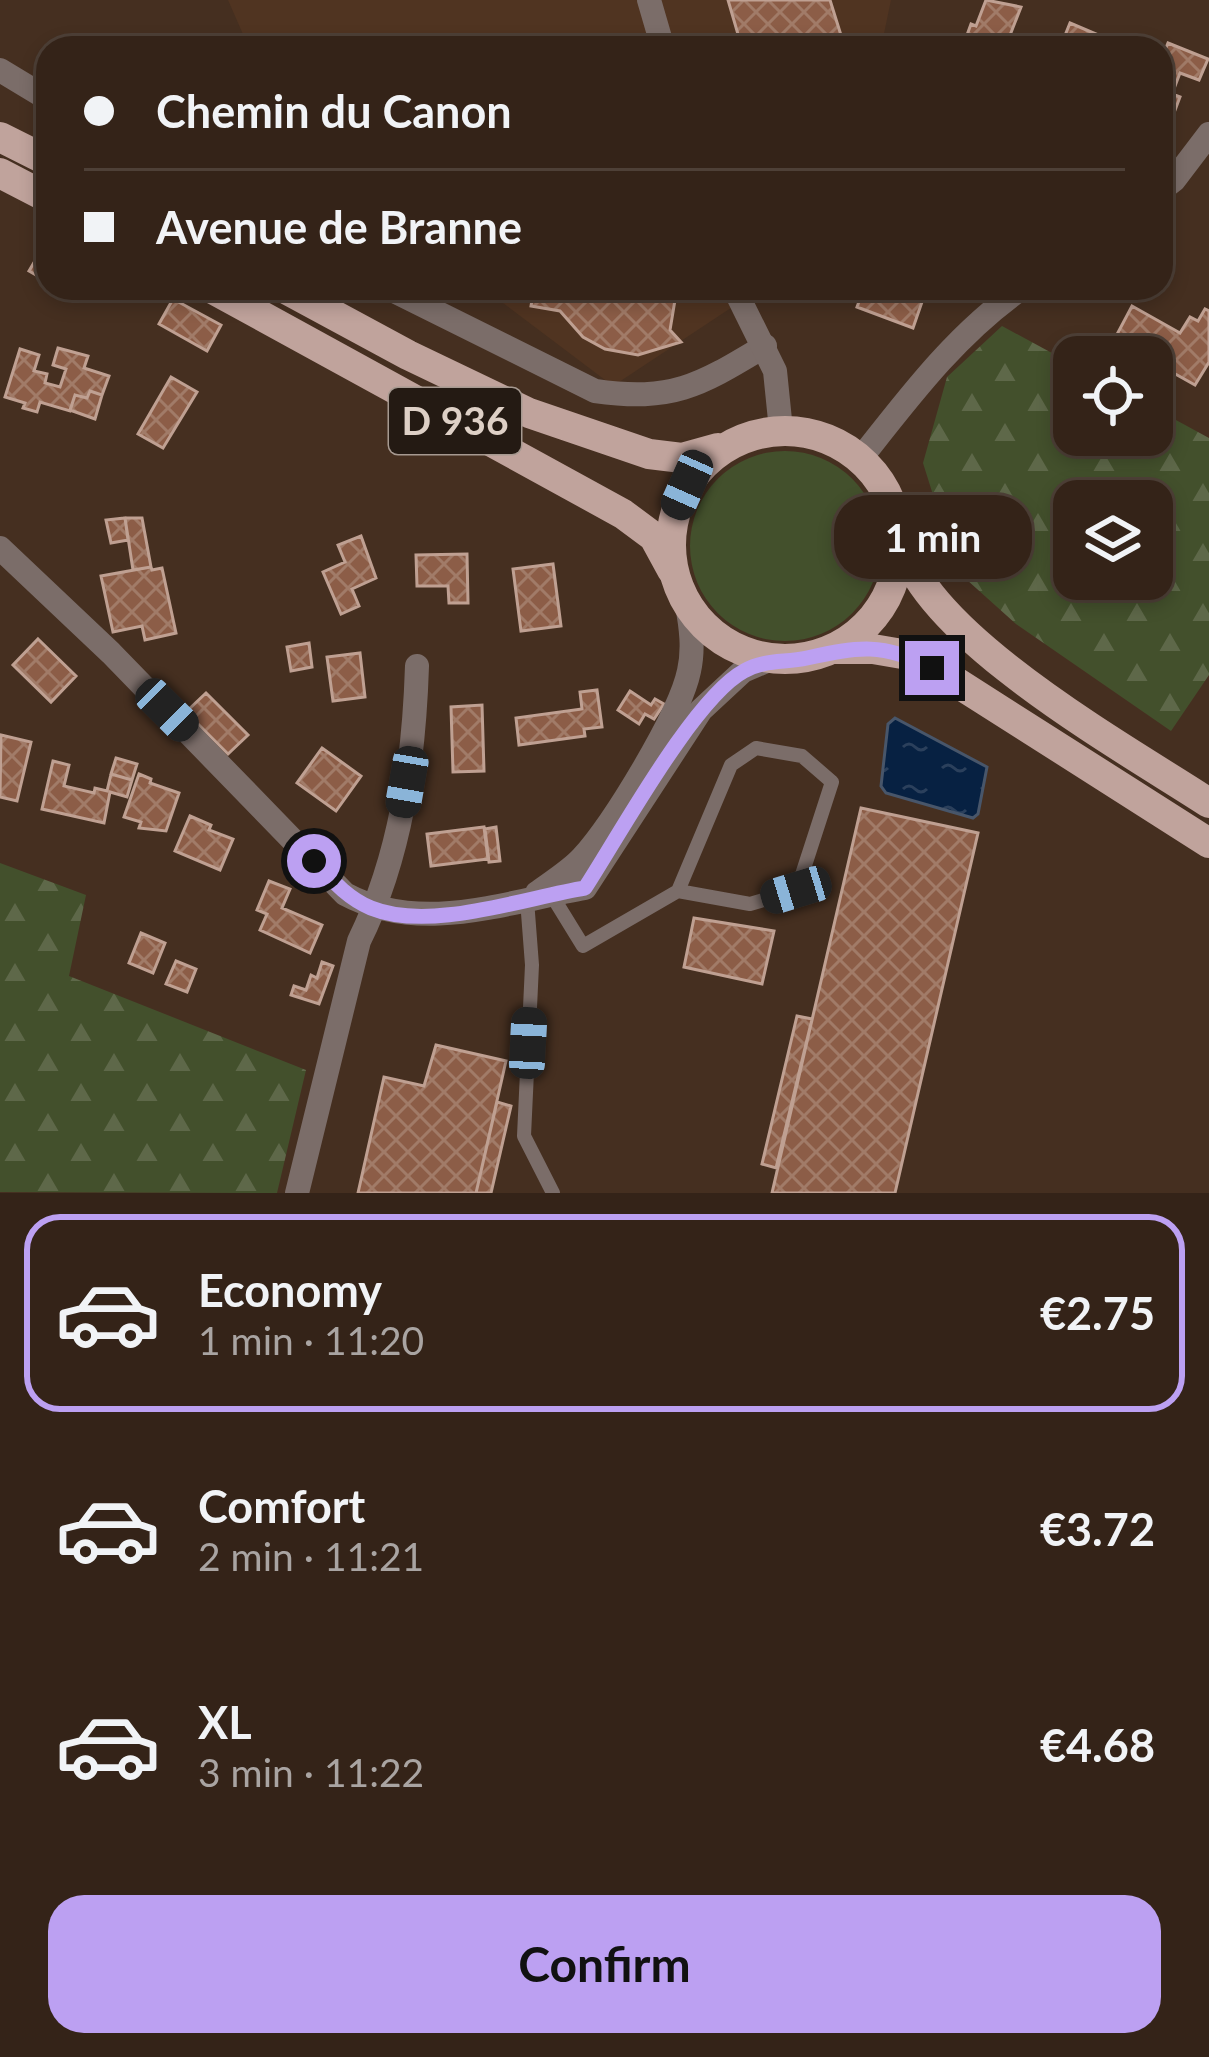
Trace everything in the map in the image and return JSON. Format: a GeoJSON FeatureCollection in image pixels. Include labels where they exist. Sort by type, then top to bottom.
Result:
{"type":"FeatureCollection","features":[{"type":"Feature","properties":{"kind":"main road"},"geometry":{"type":"LineString","coordinates":[[0,137],[36,155]]}},
{"type":"Feature","properties":{"kind":"main road"},"geometry":{"type":"LineString","coordinates":[[0,173],[36,192]]}},
{"type":"Feature","properties":{"kind":"main road","name":"D 936"},"geometry":{"type":"LineString","coordinates":[[234,300],[623,514],[654,538],[681,592]]}},
{"type":"Feature","properties":{"kind":"main road","name":"D 936"},"geometry":{"type":"LineString","coordinates":[[306,300],[529,412],[649,454],[682,458],[735,442]]}},
{"type":"Feature","properties":{"kind":"main road"},"geometry":{"type":"LineString","coordinates":[[900,532],[898,568],[886,601],[864,629],[834,649],[803,659],[771,659],[738,650],[709,631],[681,592],[670,547],[681,500],[708,460],[735,442],[781,430],[837,442],[880,479],[893,505],[915,575],[935,603],[1023,678],[1209,803]]}},
{"type":"Feature","properties":{"kind":"main road"},"geometry":{"type":"LineString","coordinates":[[834,649],[873,649],[908,656],[1209,843]]}},
{"type":"Feature","properties":{"kind":"street"},"geometry":{"type":"LineString","coordinates":[[650,0],[660,36]]}},
{"type":"Feature","properties":{"kind":"street"},"geometry":{"type":"LineString","coordinates":[[0,70],[36,92]]}},
{"type":"Feature","properties":{"kind":"street"},"geometry":{"type":"LineString","coordinates":[[1173,181],[1209,134]]}},
{"type":"Feature","properties":{"kind":"street"},"geometry":{"type":"LineString","coordinates":[[412,300],[595,392],[630,396],[697,386],[765,346]]}},
{"type":"Feature","properties":{"kind":"street"},"geometry":{"type":"LineString","coordinates":[[740,300],[775,371],[781,430]]}},
{"type":"Feature","properties":{"kind":"street"},"geometry":{"type":"LineString","coordinates":[[861,458],[914,392],[987,312],[1004,300]]}},
{"type":"Feature","properties":{"kind":"street"},"geometry":{"type":"LineString","coordinates":[[0,548],[111,653],[345,894],[374,910],[428,916],[585,888],[701,710],[743,671],[771,659]]}},
{"type":"Feature","properties":{"kind":"street"},"geometry":{"type":"LineString","coordinates":[[539,897],[582,858],[680,703],[691,668],[692,634],[681,592]]}},
{"type":"Feature","properties":{"kind":"street"},"geometry":{"type":"LineString","coordinates":[[297,1193],[359,941],[374,910],[400,822],[415,741],[417,666]]}},
{"type":"Feature","properties":{"kind":"lane"},"geometry":{"type":"LineString","coordinates":[[539,897],[583,946],[678,891],[731,765],[756,748],[802,756],[832,782],[796,890],[750,904],[678,891]]}},
{"type":"Feature","properties":{"kind":"lane"},"geometry":{"type":"LineString","coordinates":[[539,897],[524,1136],[553,1193]]}},
{"type":"Feature","properties":{"kind":"shaded area"},"geometry":{"type":"Polygon","coordinates":[[[228,0],[891,0],[884,36],[244,36],[228,0]]]}},
{"type":"Feature","properties":{"kind":"shaded area"},"geometry":{"type":"Polygon","coordinates":[[[499,300],[743,300],[613,386],[499,300]]]}},
{"type":"Feature","properties":{"kind":"green space"},"geometry":{"type":"Polygon","coordinates":[[[1002,326],[1053,354],[1053,456],[1173,456],[1173,418],[1209,438],[1209,675],[1171,731],[1016,624],[957,571],[923,463],[947,377],[1002,326]]]}},
{"type":"Feature","properties":{"kind":"green space"},"geometry":{"type":"Polygon","coordinates":[[[785,451],[821,458],[852,479],[873,510],[880,546],[873,582],[852,613],[821,634],[785,641],[749,634],[718,613],[697,582],[690,546],[697,510],[718,479],[749,458],[785,451]]]}},
{"type":"Feature","properties":{"kind":"green space"},"geometry":{"type":"Polygon","coordinates":[[[0,863],[86,895],[69,976],[306,1070],[277,1193],[0,1192],[0,863]]]}},
{"type":"Feature","properties":{"kind":"water"},"geometry":{"type":"Polygon","coordinates":[[[895,718],[987,767],[978,814],[973,818],[886,793],[881,786],[888,724],[895,718]]]}},
{"type":"Feature","properties":{"kind":"building"},"geometry":{"type":"Polygon","coordinates":[[[728,0],[830,0],[841,36],[738,36],[728,0]]]}},
{"type":"Feature","properties":{"kind":"building"},"geometry":{"type":"Polygon","coordinates":[[[986,0],[1021,7],[1010,36],[967,36],[971,24],[976,26],[986,0]]]}},
{"type":"Feature","properties":{"kind":"building"},"geometry":{"type":"Polygon","coordinates":[[[1070,23],[1101,36],[1065,36],[1070,23]]]}},
{"type":"Feature","properties":{"kind":"building"},"geometry":{"type":"Polygon","coordinates":[[[1173,45],[1208,59],[1199,80],[1180,73],[1173,91],[1173,45]]]}},
{"type":"Feature","properties":{"kind":"building"},"geometry":{"type":"Polygon","coordinates":[[[175,300],[221,325],[207,351],[159,324],[175,300]]]}},
{"type":"Feature","properties":{"kind":"building"},"geometry":{"type":"Polygon","coordinates":[[[532,300],[675,300],[670,330],[681,342],[638,355],[605,349],[583,337],[560,311],[531,306],[532,300]]]}},
{"type":"Feature","properties":{"kind":"building"},"geometry":{"type":"Polygon","coordinates":[[[860,300],[922,302],[913,328],[857,307],[860,300]]]}},
{"type":"Feature","properties":{"kind":"building"},"geometry":{"type":"Polygon","coordinates":[[[1132,306],[1180,333],[1190,317],[1198,321],[1205,309],[1209,311],[1209,362],[1195,385],[1173,373],[1173,336],[1116,336],[1132,306]]]}},
{"type":"Feature","properties":{"kind":"building"},"geometry":{"type":"Polygon","coordinates":[[[58,348],[88,356],[84,368],[109,376],[102,395],[90,391],[87,398],[75,395],[70,411],[40,402],[37,412],[5,397],[20,349],[39,355],[34,371],[47,374],[45,383],[60,387],[66,369],[53,365],[58,348]]]}},
{"type":"Feature","properties":{"kind":"building"},"geometry":{"type":"Polygon","coordinates":[[[171,377],[197,392],[163,448],[138,434],[171,377]]]}},
{"type":"Feature","properties":{"kind":"building"},"geometry":{"type":"Polygon","coordinates":[[[90,391],[102,395],[95,419],[70,410],[75,395],[87,398],[90,391]]]}},
{"type":"Feature","properties":{"kind":"building"},"geometry":{"type":"Polygon","coordinates":[[[125,518],[142,518],[151,567],[133,570],[125,518]]]}},
{"type":"Feature","properties":{"kind":"building"},"geometry":{"type":"Polygon","coordinates":[[[125,518],[128,540],[111,543],[106,520],[125,518]]]}},
{"type":"Feature","properties":{"kind":"building"},"geometry":{"type":"Polygon","coordinates":[[[361,536],[376,578],[352,589],[359,606],[341,614],[323,572],[345,562],[338,545],[361,536]]]}},
{"type":"Feature","properties":{"kind":"building"},"geometry":{"type":"Polygon","coordinates":[[[467,554],[468,603],[449,603],[448,586],[417,586],[416,555],[467,554]]]}},
{"type":"Feature","properties":{"kind":"building"},"geometry":{"type":"Polygon","coordinates":[[[553,564],[561,626],[521,631],[513,569],[553,564]]]}},
{"type":"Feature","properties":{"kind":"building"},"geometry":{"type":"Polygon","coordinates":[[[162,568],[176,633],[145,640],[142,626],[113,632],[101,576],[162,568]]]}},
{"type":"Feature","properties":{"kind":"building"},"geometry":{"type":"Polygon","coordinates":[[[38,639],[76,676],[51,702],[13,665],[38,639]]]}},
{"type":"Feature","properties":{"kind":"building"},"geometry":{"type":"Polygon","coordinates":[[[309,643],[312,667],[291,671],[287,647],[309,643]]]}},
{"type":"Feature","properties":{"kind":"building"},"geometry":{"type":"Polygon","coordinates":[[[360,653],[365,697],[333,701],[327,657],[360,653]]]}},
{"type":"Feature","properties":{"kind":"building"},"geometry":{"type":"Polygon","coordinates":[[[597,690],[602,727],[584,729],[585,736],[519,745],[516,718],[582,709],[580,692],[597,690]]]}},
{"type":"Feature","properties":{"kind":"building"},"geometry":{"type":"Polygon","coordinates":[[[630,691],[651,705],[655,699],[664,704],[654,719],[645,714],[639,724],[618,710],[630,691]]]}},
{"type":"Feature","properties":{"kind":"building"},"geometry":{"type":"Polygon","coordinates":[[[206,693],[248,735],[228,754],[186,712],[206,693]]]}},
{"type":"Feature","properties":{"kind":"building"},"geometry":{"type":"Polygon","coordinates":[[[482,705],[484,771],[453,772],[451,707],[482,705]]]}},
{"type":"Feature","properties":{"kind":"building"},"geometry":{"type":"Polygon","coordinates":[[[1,735],[31,742],[17,801],[0,797],[1,735]]]}},
{"type":"Feature","properties":{"kind":"building"},"geometry":{"type":"Polygon","coordinates":[[[322,748],[361,776],[336,811],[297,783],[322,748]]]}},
{"type":"Feature","properties":{"kind":"building"},"geometry":{"type":"Polygon","coordinates":[[[116,758],[137,764],[132,780],[111,774],[116,758]]]}},
{"type":"Feature","properties":{"kind":"building"},"geometry":{"type":"Polygon","coordinates":[[[53,761],[69,765],[64,786],[107,791],[111,774],[132,780],[127,797],[110,792],[104,823],[42,809],[53,761]]]}},
{"type":"Feature","properties":{"kind":"building"},"geometry":{"type":"Polygon","coordinates":[[[139,774],[179,793],[166,831],[139,828],[141,822],[124,817],[139,774]]]}},
{"type":"Feature","properties":{"kind":"building"},"geometry":{"type":"Polygon","coordinates":[[[861,808],[978,833],[895,1193],[772,1193],[861,808]]]}},
{"type":"Feature","properties":{"kind":"building"},"geometry":{"type":"Polygon","coordinates":[[[190,816],[233,839],[220,870],[175,851],[190,816]]]}},
{"type":"Feature","properties":{"kind":"building"},"geometry":{"type":"Polygon","coordinates":[[[484,827],[488,859],[431,866],[427,834],[484,827]]]}},
{"type":"Feature","properties":{"kind":"building"},"geometry":{"type":"Polygon","coordinates":[[[496,827],[500,861],[489,862],[485,829],[496,827]]]}},
{"type":"Feature","properties":{"kind":"building"},"geometry":{"type":"Polygon","coordinates":[[[269,881],[290,889],[282,908],[322,925],[310,953],[260,930],[267,914],[257,910],[269,881]]]}},
{"type":"Feature","properties":{"kind":"building"},"geometry":{"type":"Polygon","coordinates":[[[694,918],[774,931],[762,984],[684,967],[694,918]]]}},
{"type":"Feature","properties":{"kind":"building"},"geometry":{"type":"Polygon","coordinates":[[[141,933],[165,943],[153,973],[129,963],[141,933]]]}},
{"type":"Feature","properties":{"kind":"building"},"geometry":{"type":"Polygon","coordinates":[[[176,961],[196,969],[187,992],[166,984],[176,961]]]}},
{"type":"Feature","properties":{"kind":"building"},"geometry":{"type":"Polygon","coordinates":[[[322,962],[333,966],[319,1004],[291,995],[294,986],[306,990],[322,962]]]}},
{"type":"Feature","properties":{"kind":"building"},"geometry":{"type":"Polygon","coordinates":[[[797,1016],[812,1019],[776,1168],[762,1164],[797,1016]]]}},
{"type":"Feature","properties":{"kind":"building"},"geometry":{"type":"Polygon","coordinates":[[[436,1045],[506,1061],[476,1193],[358,1193],[384,1077],[424,1086],[436,1045]]]}},
{"type":"Feature","properties":{"kind":"building"},"geometry":{"type":"Polygon","coordinates":[[[497,1102],[511,1106],[491,1193],[476,1193],[497,1102]]]}},
{"type":"Feature","properties":{"kind":"route"},"geometry":{"type":"LineString","coordinates":[[314,861],[345,894],[374,910],[428,916],[585,888],[701,710],[743,671],[771,659],[803,659],[854,647],[908,656],[932,668]]}}]}
